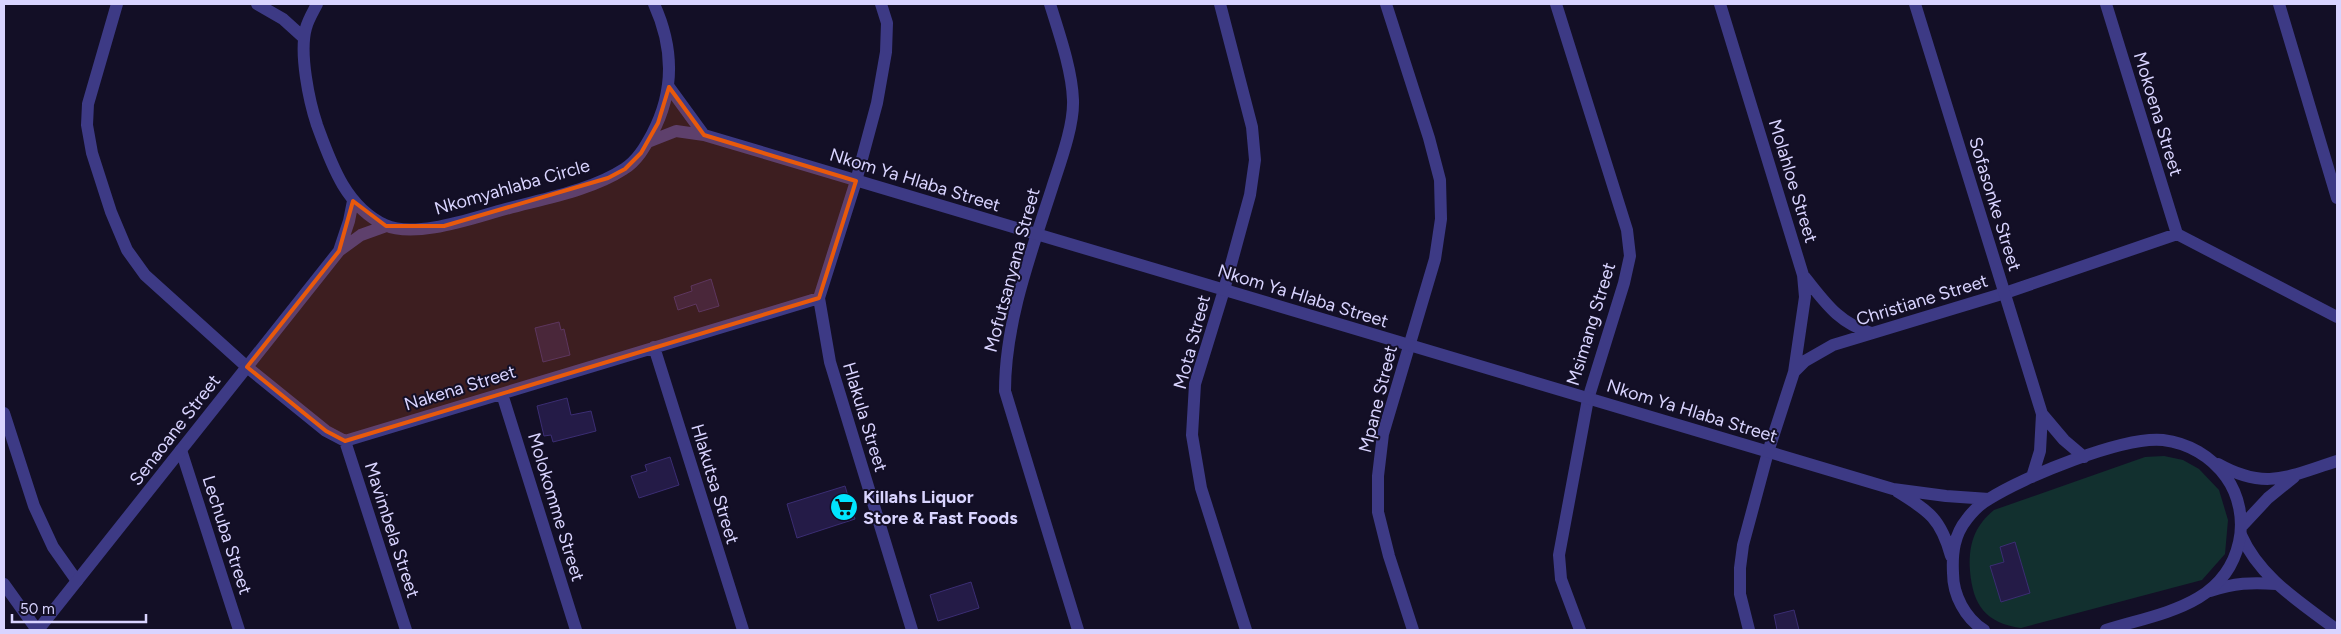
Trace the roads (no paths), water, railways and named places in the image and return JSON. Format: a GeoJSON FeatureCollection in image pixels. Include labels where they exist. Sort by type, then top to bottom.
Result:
{"type":"FeatureCollection","features":[{"type":"Feature","properties":{"kind":"street"},"geometry":{"type":"LineString","coordinates":[[117,4],[88,104],[87,125],[92,153],[110,212],[127,250],[145,275],[247,367],[326,431],[345,441]]}},
{"type":"Feature","properties":{"kind":"street"},"geometry":{"type":"LineString","coordinates":[[257,4],[283,19],[304,38]]}},
{"type":"Feature","properties":{"kind":"street"},"geometry":{"type":"LineString","coordinates":[[316,4],[304,38],[306,76],[313,113],[337,174],[353,201],[386,226]]}},
{"type":"Feature","properties":{"kind":"street","name":"Nkomyahlaba Circle"},"geometry":{"type":"LineString","coordinates":[[386,226],[412,229],[444,226],[573,190],[625,169],[635,160],[648,142],[665,107],[669,87],[670,68],[666,42],[654,4]]}},
{"type":"Feature","properties":{"kind":"street"},"geometry":{"type":"LineString","coordinates":[[819,298],[856,181],[877,103],[886,52],[887,23],[882,4]]}},
{"type":"Feature","properties":{"kind":"street","name":"Mofutsanyana Street"},"geometry":{"type":"LineString","coordinates":[[1050,4],[1066,59],[1073,100],[1066,141],[1013,320],[1005,363],[1005,391],[1078,630]]}},
{"type":"Feature","properties":{"kind":"street","name":"Mota Street"},"geometry":{"type":"LineString","coordinates":[[1220,4],[1252,127],[1255,160],[1250,195],[1224,290],[1195,384],[1192,435],[1201,488],[1246,630]]}},
{"type":"Feature","properties":{"kind":"street","name":"Mpane Street"},"geometry":{"type":"LineString","coordinates":[[1386,4],[1429,138],[1440,180],[1441,218],[1435,259],[1383,434],[1378,476],[1378,512],[1389,556],[1413,630]]}},
{"type":"Feature","properties":{"kind":"street","name":"Msimang Street"},"geometry":{"type":"LineString","coordinates":[[1556,4],[1627,230],[1630,256],[1624,282],[1588,398],[1559,555],[1561,579],[1580,630]]}},
{"type":"Feature","properties":{"kind":"street","name":"Molahloe Street"},"geometry":{"type":"LineString","coordinates":[[1720,4],[1803,275],[1805,297],[1794,372]]}},
{"type":"Feature","properties":{"kind":"street","name":"Sofasonke Street"},"geometry":{"type":"LineString","coordinates":[[1914,4],[2042,414],[2040,451],[2032,477]]}},
{"type":"Feature","properties":{"kind":"street","name":"Mokoena Street"},"geometry":{"type":"LineString","coordinates":[[2106,4],[2177,234]]}},
{"type":"Feature","properties":{"kind":"street"},"geometry":{"type":"LineString","coordinates":[[2279,4],[2337,198]]}},
{"type":"Feature","properties":{"kind":"street"},"geometry":{"type":"LineString","coordinates":[[669,87],[704,135]]}},
{"type":"Feature","properties":{"kind":"street","name":"Nkom Ya Hlaba Street"},"geometry":{"type":"LineString","coordinates":[[648,142],[676,131],[704,135],[1893,489],[1989,499]]}},
{"type":"Feature","properties":{"kind":"street","name":"Senaoane Street"},"geometry":{"type":"LineString","coordinates":[[339,251],[350,221],[353,201]]}},
{"type":"Feature","properties":{"kind":"street","name":"Senaoane Street"},"geometry":{"type":"LineString","coordinates":[[38,630],[339,251],[361,235],[386,226]]}},
{"type":"Feature","properties":{"kind":"street"},"geometry":{"type":"LineString","coordinates":[[2177,234],[2337,317]]}},
{"type":"Feature","properties":{"kind":"street","name":"Christiane Street"},"geometry":{"type":"LineString","coordinates":[[1794,372],[1819,352],[1871,333],[2004,293],[2177,234]]}},
{"type":"Feature","properties":{"kind":"street"},"geometry":{"type":"LineString","coordinates":[[1803,275],[1838,317],[1854,328],[1871,333]]}},
{"type":"Feature","properties":{"kind":"street","name":"Nakena Street"},"geometry":{"type":"LineString","coordinates":[[345,441],[819,298]]}},
{"type":"Feature","properties":{"kind":"street","name":"Hlakula Street"},"geometry":{"type":"LineString","coordinates":[[819,298],[830,362],[912,630]]}},
{"type":"Feature","properties":{"kind":"street","name":"Hlakutsa Street"},"geometry":{"type":"LineString","coordinates":[[654,348],[743,630]]}},
{"type":"Feature","properties":{"kind":"street"},"geometry":{"type":"LineString","coordinates":[[1749,630],[1740,594],[1740,568],[1743,545],[1768,452],[1794,372]]}},
{"type":"Feature","properties":{"kind":"street","name":"Molokomme Street"},"geometry":{"type":"LineString","coordinates":[[502,394],[576,630]]}},
{"type":"Feature","properties":{"kind":"street"},"geometry":{"type":"LineString","coordinates":[[4,413],[34,506],[53,547],[77,581]]}},
{"type":"Feature","properties":{"kind":"street","name":"Sofasonke Street"},"geometry":{"type":"LineString","coordinates":[[2042,414],[2064,440],[2084,457]]}},
{"type":"Feature","properties":{"kind":"street"},"geometry":{"type":"LineString","coordinates":[[1973,630],[1968,616],[1958,600],[1953,583],[1953,549],[1958,534],[1966,520],[1989,499],[2032,477],[2100,450],[2140,440],[2162,440],[2178,443],[2245,477],[2260,480],[2298,474],[2337,462]]}},
{"type":"Feature","properties":{"kind":"street","name":"Mavimbela Street"},"geometry":{"type":"LineString","coordinates":[[345,441],[406,630]]}},
{"type":"Feature","properties":{"kind":"street","name":"Lechuba Street"},"geometry":{"type":"LineString","coordinates":[[182,450],[239,630]]}},
{"type":"Feature","properties":{"kind":"street"},"geometry":{"type":"LineString","coordinates":[[2208,458],[2220,469],[2236,496],[2241,531],[2248,552],[2276,584],[2337,630]]}},
{"type":"Feature","properties":{"kind":"street"},"geometry":{"type":"LineString","coordinates":[[2106,630],[2194,602],[2210,591],[2231,566],[2241,531],[2268,498],[2298,474]]}},
{"type":"Feature","properties":{"kind":"street","name":"Nkom Ya Hlaba Street"},"geometry":{"type":"LineString","coordinates":[[1893,489],[1926,509],[1946,536],[1952,560]]}},
{"type":"Feature","properties":{"kind":"street"},"geometry":{"type":"LineString","coordinates":[[2210,591],[2232,584],[2250,582],[2276,584]]}},
{"type":"Feature","properties":{"kind":"street"},"geometry":{"type":"LineString","coordinates":[[4,584],[38,630]]}},
{"type":"Feature","properties":{"kind":"street"},"geometry":{"type":"LineString","coordinates":[[1968,616],[1984,630]]}},
{"type":"Feature","properties":{"kind":"place","name":"Killahs Liquor Store & Fast Foods"},"geometry":{"type":"Point","coordinates":[844,507]}}]}
